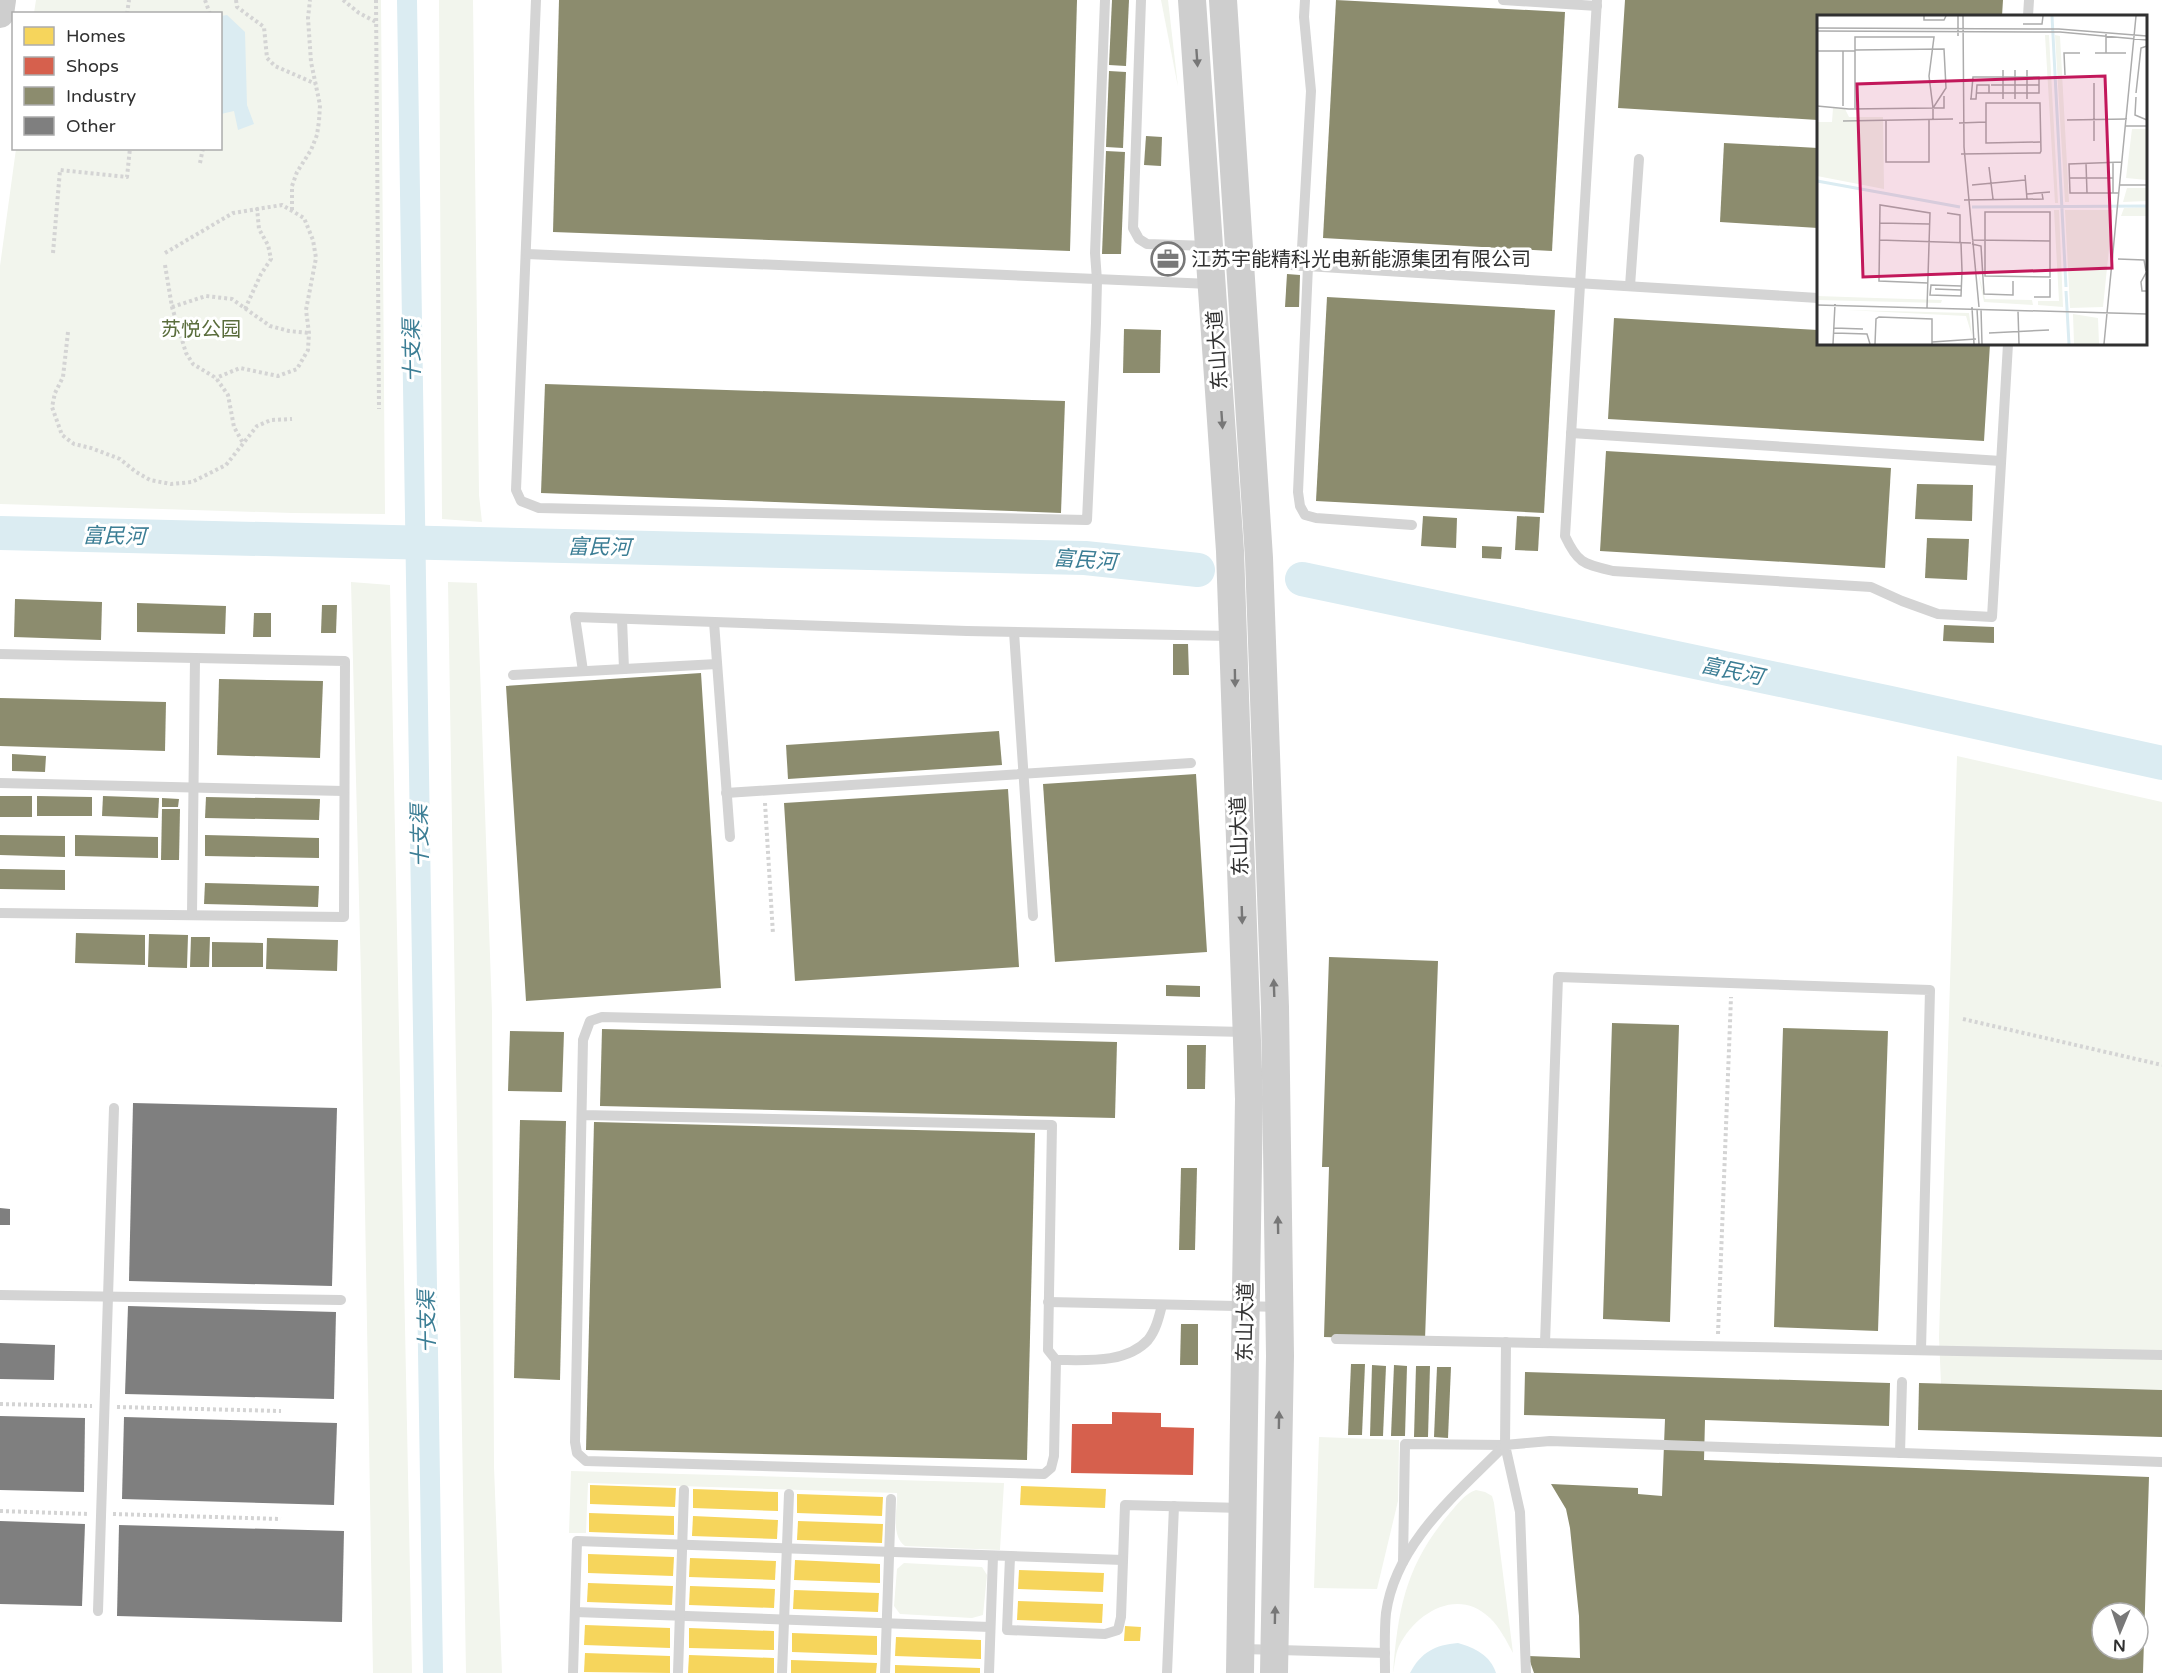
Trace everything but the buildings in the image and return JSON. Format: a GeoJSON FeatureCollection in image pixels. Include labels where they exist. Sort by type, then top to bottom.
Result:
{"type":"FeatureCollection","features":[{"type":"Feature","properties":{"kind":"main road"},"geometry":{"type":"LineString","coordinates":[[0,14],[2,0]]}},
{"type":"Feature","properties":{"kind":"main road","name":"东山大道"},"geometry":{"type":"LineString","coordinates":[[1192,0],[1221,262],[1248,636],[1239,847],[1261,1032],[1279,1307],[1274,1661]]}},
{"type":"Feature","properties":{"kind":"main road","name":"东山大道"},"geometry":{"type":"LineString","coordinates":[[1221,262],[1223,0]]}},
{"type":"Feature","properties":{"kind":"main road","name":"东山大道"},"geometry":{"type":"LineString","coordinates":[[1240,1661],[1249,1099],[1261,1032]]}},
{"type":"Feature","properties":{"kind":"lane"},"geometry":{"type":"LineString","coordinates":[[536,0],[516,490],[520,501],[539,508],[1087,520],[1106,0]]}},
{"type":"Feature","properties":{"kind":"lane"},"geometry":{"type":"LineString","coordinates":[[1141,0],[1133,228],[1139,239],[1148,244],[1221,262]]}},
{"type":"Feature","properties":{"kind":"lane"},"geometry":{"type":"LineString","coordinates":[[1305,0],[1304,17],[1311,91],[1298,492],[1300,506],[1305,515],[1316,518],[1412,525]]}},
{"type":"Feature","properties":{"kind":"lane"},"geometry":{"type":"LineString","coordinates":[[1503,0],[1597,3],[1565,536],[1580,561],[1613,571],[1871,587],[1938,614],[1992,617],[2008,345]]}},
{"type":"Feature","properties":{"kind":"lane"},"geometry":{"type":"LineString","coordinates":[[2028,15],[2029,0]]}},
{"type":"Feature","properties":{"kind":"lane"},"geometry":{"type":"LineString","coordinates":[[1630,286],[1639,159]]}},
{"type":"Feature","properties":{"kind":"lane"},"geometry":{"type":"LineString","coordinates":[[526,254],[1097,280],[1221,262],[1817,298]]}},
{"type":"Feature","properties":{"kind":"lane"},"geometry":{"type":"LineString","coordinates":[[1571,433],[2001,461]]}},
{"type":"Feature","properties":{"kind":"lane"},"geometry":{"type":"LineString","coordinates":[[583,671],[575,617],[1014,632],[1248,636]]}},
{"type":"Feature","properties":{"kind":"lane"},"geometry":{"type":"LineString","coordinates":[[622,619],[624,669]]}},
{"type":"Feature","properties":{"kind":"lane"},"geometry":{"type":"LineString","coordinates":[[714,622],[730,837]]}},
{"type":"Feature","properties":{"kind":"lane"},"geometry":{"type":"LineString","coordinates":[[1014,632],[1033,916]]}},
{"type":"Feature","properties":{"kind":"lane"},"geometry":{"type":"LineString","coordinates":[[0,654],[345,661],[344,917],[0,913]]}},
{"type":"Feature","properties":{"kind":"lane"},"geometry":{"type":"LineString","coordinates":[[192,915],[195,658]]}},
{"type":"Feature","properties":{"kind":"lane"},"geometry":{"type":"LineString","coordinates":[[513,675],[717,664]]}},
{"type":"Feature","properties":{"kind":"lane"},"geometry":{"type":"LineString","coordinates":[[726,793],[1191,763]]}},
{"type":"Feature","properties":{"kind":"lane"},"geometry":{"type":"LineString","coordinates":[[0,783],[344,791]]}},
{"type":"Feature","properties":{"kind":"lane"},"geometry":{"type":"LineString","coordinates":[[1545,1343],[1558,976],[1930,990],[1921,1350]]}},
{"type":"Feature","properties":{"kind":"lane"},"geometry":{"type":"LineString","coordinates":[[582,1115],[1052,1125],[1048,1350],[1056,1360],[1054,1456],[1051,1468],[1044,1474],[586,1461],[577,1453],[575,1442],[582,1115],[584,1040],[590,1020],[602,1017],[1261,1032]]}},
{"type":"Feature","properties":{"kind":"lane"},"geometry":{"type":"LineString","coordinates":[[98,1611],[114,1108]]}},
{"type":"Feature","properties":{"kind":"lane"},"geometry":{"type":"LineString","coordinates":[[0,1295],[341,1300]]}},
{"type":"Feature","properties":{"kind":"lane"},"geometry":{"type":"LineString","coordinates":[[1048,1302],[1279,1307]]}},
{"type":"Feature","properties":{"kind":"lane"},"geometry":{"type":"LineString","coordinates":[[1056,1360],[1100,1360],[1137,1349],[1148,1340],[1156,1326],[1162,1305]]}},
{"type":"Feature","properties":{"kind":"lane"},"geometry":{"type":"LineString","coordinates":[[1336,1339],[2162,1355]]}},
{"type":"Feature","properties":{"kind":"lane"},"geometry":{"type":"LineString","coordinates":[[1506,1342],[1505,1445],[1520,1512],[1526,1673]]}},
{"type":"Feature","properties":{"kind":"lane"},"geometry":{"type":"LineString","coordinates":[[1900,1453],[1902,1382]]}},
{"type":"Feature","properties":{"kind":"lane"},"geometry":{"type":"LineString","coordinates":[[1403,1562],[1405,1444],[1505,1445],[1550,1441],[2162,1462]]}},
{"type":"Feature","properties":{"kind":"lane"},"geometry":{"type":"LineString","coordinates":[[1385,1673],[1386,1613],[1393,1585],[1403,1562],[1432,1517],[1505,1445]]}},
{"type":"Feature","properties":{"kind":"lane"},"geometry":{"type":"LineString","coordinates":[[678,1673],[684,1490]]}},
{"type":"Feature","properties":{"kind":"lane"},"geometry":{"type":"LineString","coordinates":[[782,1673],[789,1494]]}},
{"type":"Feature","properties":{"kind":"lane"},"geometry":{"type":"LineString","coordinates":[[885,1673],[891,1500]]}},
{"type":"Feature","properties":{"kind":"lane"},"geometry":{"type":"LineString","coordinates":[[1010,1557],[1007,1630],[1105,1634],[1118,1630],[1120,1624],[1125,1505],[1243,1508]]}},
{"type":"Feature","properties":{"kind":"lane"},"geometry":{"type":"LineString","coordinates":[[1167,1673],[1174,1506]]}},
{"type":"Feature","properties":{"kind":"lane"},"geometry":{"type":"LineString","coordinates":[[573,1673],[577,1541],[1123,1560]]}},
{"type":"Feature","properties":{"kind":"lane"},"geometry":{"type":"LineString","coordinates":[[988,1673],[993,1556]]}},
{"type":"Feature","properties":{"kind":"lane"},"geometry":{"type":"LineString","coordinates":[[575,1612],[990,1627]]}},
{"type":"Feature","properties":{"kind":"lane"},"geometry":{"type":"LineString","coordinates":[[1240,1661],[1274,1661],[1385,1653]]}},
{"type":"Feature","properties":{"kind":"path"},"geometry":{"type":"LineString","coordinates":[[236,0],[237,7],[264,27],[267,58],[275,66],[317,84]]}},
{"type":"Feature","properties":{"kind":"path"},"geometry":{"type":"LineString","coordinates":[[292,211],[292,186],[317,135],[320,105],[317,84],[310,62],[308,18],[310,0]]}},
{"type":"Feature","properties":{"kind":"path"},"geometry":{"type":"LineString","coordinates":[[343,0],[359,13],[376,22]]}},
{"type":"Feature","properties":{"kind":"path"},"geometry":{"type":"LineString","coordinates":[[376,0],[379,409]]}},
{"type":"Feature","properties":{"kind":"path"},"geometry":{"type":"LineString","coordinates":[[53,253],[60,170],[127,177],[130,150]]}},
{"type":"Feature","properties":{"kind":"path"},"geometry":{"type":"LineString","coordinates":[[200,163],[203,150]]}},
{"type":"Feature","properties":{"kind":"path"},"geometry":{"type":"LineString","coordinates":[[165,253],[233,213],[282,205],[304,218],[316,258],[306,310],[309,333],[308,350],[297,369],[278,376],[240,368],[216,378]]}},
{"type":"Feature","properties":{"kind":"path"},"geometry":{"type":"LineString","coordinates":[[245,309],[261,274],[271,259],[268,244],[258,229],[257,208]]}},
{"type":"Feature","properties":{"kind":"path"},"geometry":{"type":"LineString","coordinates":[[165,265],[172,307],[186,354],[193,364],[216,378],[228,395],[234,428],[243,443]]}},
{"type":"Feature","properties":{"kind":"path"},"geometry":{"type":"LineString","coordinates":[[172,307],[206,296],[232,299],[270,326],[309,333]]}},
{"type":"Feature","properties":{"kind":"path"},"geometry":{"type":"LineString","coordinates":[[68,332],[63,376],[55,393],[52,407],[62,435],[74,444],[120,459],[150,480],[171,484],[192,482],[226,465],[257,426],[271,420],[292,419]]}},
{"type":"Feature","properties":{"kind":"path"},"geometry":{"type":"LineString","coordinates":[[764,791],[773,934]]}},
{"type":"Feature","properties":{"kind":"path"},"geometry":{"type":"LineString","coordinates":[[1717,1347],[1731,983]]}},
{"type":"Feature","properties":{"kind":"path"},"geometry":{"type":"LineString","coordinates":[[1963,1019],[2162,1065]]}},
{"type":"Feature","properties":{"kind":"path"},"geometry":{"type":"LineString","coordinates":[[0,1404],[281,1411]]}},
{"type":"Feature","properties":{"kind":"path"},"geometry":{"type":"LineString","coordinates":[[0,1511],[281,1519]]}},
{"type":"Feature","properties":{"kind":"green space","name":"苏悦公园"},"geometry":{"type":"Polygon","coordinates":[[[36,0],[381,0],[385,514],[0,504],[0,266],[16,150],[222,150],[222,12],[34,12],[36,0]]]}},
{"type":"Feature","properties":{"kind":"green space"},"geometry":{"type":"Polygon","coordinates":[[[439,0],[473,0],[479,495],[482,522],[442,519],[439,0]]]}},
{"type":"Feature","properties":{"kind":"green space"},"geometry":{"type":"Polygon","coordinates":[[[1161,0],[1168,0],[1178,87],[1161,0]]]}},
{"type":"Feature","properties":{"kind":"green space"},"geometry":{"type":"Polygon","coordinates":[[[351,582],[390,585],[412,1673],[373,1673],[361,977],[351,582]]]}},
{"type":"Feature","properties":{"kind":"green space"},"geometry":{"type":"Polygon","coordinates":[[[448,582],[477,583],[492,1012],[494,1467],[502,1673],[466,1673],[448,582]]]}},
{"type":"Feature","properties":{"kind":"green space"},"geometry":{"type":"Polygon","coordinates":[[[1957,756],[2162,802],[2162,1390],[1941,1384],[1939,1337],[1957,756]]]}},
{"type":"Feature","properties":{"kind":"green space"},"geometry":{"type":"Polygon","coordinates":[[[1319,1437],[1399,1440],[1398,1501],[1377,1589],[1314,1588],[1319,1437]]]}},
{"type":"Feature","properties":{"kind":"green space"},"geometry":{"type":"Polygon","coordinates":[[[571,1471],[1004,1483],[1000,1550],[905,1546],[900,1541],[896,1529],[897,1493],[588,1483],[586,1533],[569,1533],[571,1471]]]}},
{"type":"Feature","properties":{"kind":"green space"},"geometry":{"type":"Polygon","coordinates":[[[1476,1490],[1492,1496],[1494,1503],[1513,1653],[1490,1618],[1478,1609],[1452,1604],[1427,1614],[1406,1634],[1398,1649],[1393,1673],[1402,1608],[1414,1570],[1434,1533],[1464,1497],[1476,1490]]]}},
{"type":"Feature","properties":{"kind":"green space"},"geometry":{"type":"Polygon","coordinates":[[[904,1563],[982,1567],[987,1575],[983,1615],[972,1618],[900,1614],[894,1606],[897,1569],[904,1563]]]}},
{"type":"Feature","properties":{"kind":"shaded area"},"geometry":{"type":"Polygon","coordinates":[[[227,15],[245,32],[247,105],[254,124],[238,130],[234,111],[222,114],[222,16],[227,15]]]}},
{"type":"Feature","properties":{"kind":"shaded area"},"geometry":{"type":"Polygon","coordinates":[[[1458,1643],[1481,1653],[1490,1661],[1496,1673],[1410,1673],[1419,1660],[1430,1651],[1458,1643]]]}},
{"type":"Feature","properties":{"kind":"waterway","name":"十支渠"},"geometry":{"type":"LineString","coordinates":[[407,0],[433,1673]]}},
{"type":"Feature","properties":{"kind":"waterway","name":"富民河"},"geometry":{"type":"LineString","coordinates":[[0,533],[1085,558],[1198,570]]}},
{"type":"Feature","properties":{"kind":"waterway","name":"富民河"},"geometry":{"type":"LineString","coordinates":[[1302,579],[2162,763]]}},
{"type":"Feature","properties":{"kind":"place","name":"江苏宇能精科光电新能源集团有限公司"},"geometry":{"type":"Point","coordinates":[1168,259]}}]}
